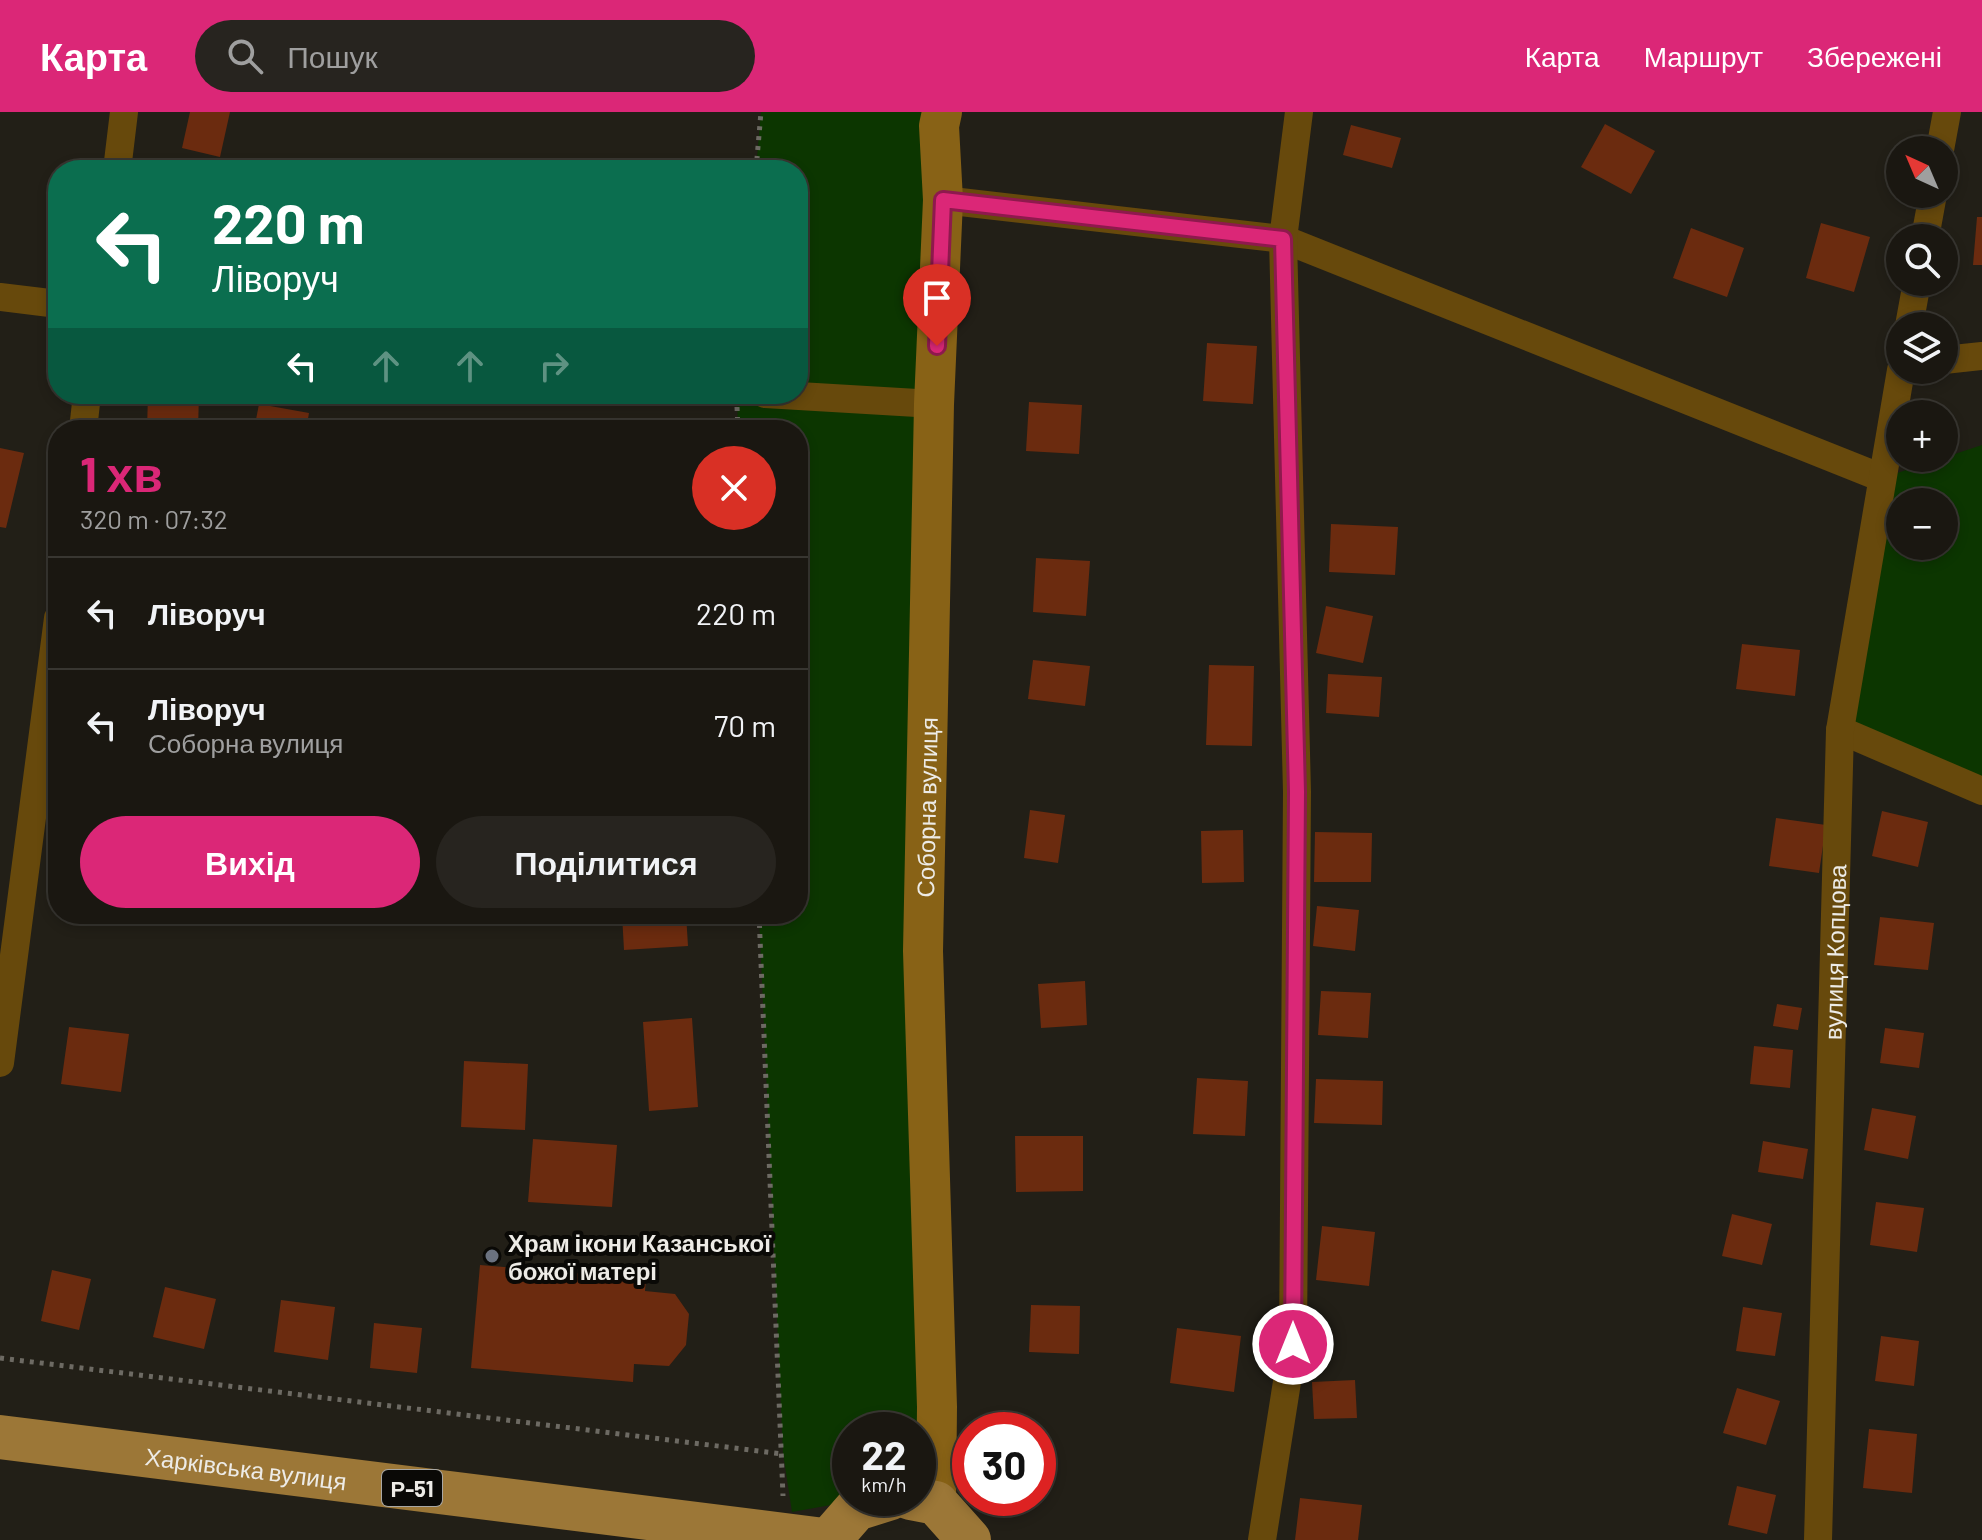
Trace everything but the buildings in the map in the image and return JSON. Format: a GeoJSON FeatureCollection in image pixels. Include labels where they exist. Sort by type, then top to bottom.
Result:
{"type":"FeatureCollection","features":[{"type":"Feature","properties":{"kind":"main road","name":"Соборна вулиця"},"geometry":{"type":"LineString","coordinates":[[936,1414],[923,951],[934,404],[943,200],[939,126],[942,112]]}},
{"type":"Feature","properties":{"kind":"main road","name":"Харківська вулиця"},"geometry":{"type":"LineString","coordinates":[[0,1437],[812,1538]]}},
{"type":"Feature","properties":{"kind":"main road"},"geometry":{"type":"LineString","coordinates":[[936,1511],[969,1540]]}},
{"type":"Feature","properties":{"kind":"main road"},"geometry":{"type":"LineString","coordinates":[[812,1538],[845,1516]]}},
{"type":"Feature","properties":{"kind":"street"},"geometry":{"type":"LineString","coordinates":[[118,160],[124,112]]}},
{"type":"Feature","properties":{"kind":"street"},"geometry":{"type":"LineString","coordinates":[[1262,1540],[1293,1344],[1297,792],[1283,239],[1299,112]]}},
{"type":"Feature","properties":{"kind":"street"},"geometry":{"type":"LineString","coordinates":[[1943,136],[1947,112]]}},
{"type":"Feature","properties":{"kind":"street"},"geometry":{"type":"LineString","coordinates":[[943,200],[1283,239],[1882,478]]}},
{"type":"Feature","properties":{"kind":"street"},"geometry":{"type":"LineString","coordinates":[[0,297],[48,303]]}},
{"type":"Feature","properties":{"kind":"street"},"geometry":{"type":"LineString","coordinates":[[1958,359],[1982,356]]}},
{"type":"Feature","properties":{"kind":"street","name":"вулиця Копцова"},"geometry":{"type":"LineString","coordinates":[[1818,1540],[1840,730],[1899,384]]}},
{"type":"Feature","properties":{"kind":"street"},"geometry":{"type":"LineString","coordinates":[[808,397],[934,404]]}},
{"type":"Feature","properties":{"kind":"street"},"geometry":{"type":"LineString","coordinates":[[0,1063],[48,695]]}},
{"type":"Feature","properties":{"kind":"street"},"geometry":{"type":"LineString","coordinates":[[1840,730],[1982,791]]}},
{"type":"Feature","properties":{"kind":"path"},"geometry":{"type":"LineString","coordinates":[[757,160],[761,112]]}},
{"type":"Feature","properties":{"kind":"path"},"geometry":{"type":"LineString","coordinates":[[759,924],[783,1454],[812,1538]]}},
{"type":"Feature","properties":{"kind":"path"},"geometry":{"type":"LineString","coordinates":[[0,1358],[783,1454]]}},
{"type":"Feature","properties":{"kind":"green space"},"geometry":{"type":"Polygon","coordinates":[[[761,112],[942,112],[918,1412],[832,1412],[832,1505],[792,1512],[783,1453],[759,924],[808,924],[808,420],[738,420],[737,404],[808,404],[808,160],[757,160],[761,112]]]}},
{"type":"Feature","properties":{"kind":"green space"},"geometry":{"type":"Polygon","coordinates":[[[1982,445],[1982,791],[1840,730],[1882,478],[1900,472],[1958,472],[1958,453],[1982,445]]]}},
{"type":"Feature","properties":{"kind":"place","name":"Храм ікони Казанської божої матері"},"geometry":{"type":"Point","coordinates":[492,1256]}},
{"type":"Feature","properties":{"kind":"route"},"geometry":{"type":"LineString","coordinates":[[937,346],[943,200],[1283,239],[1297,792],[1293,1344]]}}]}
